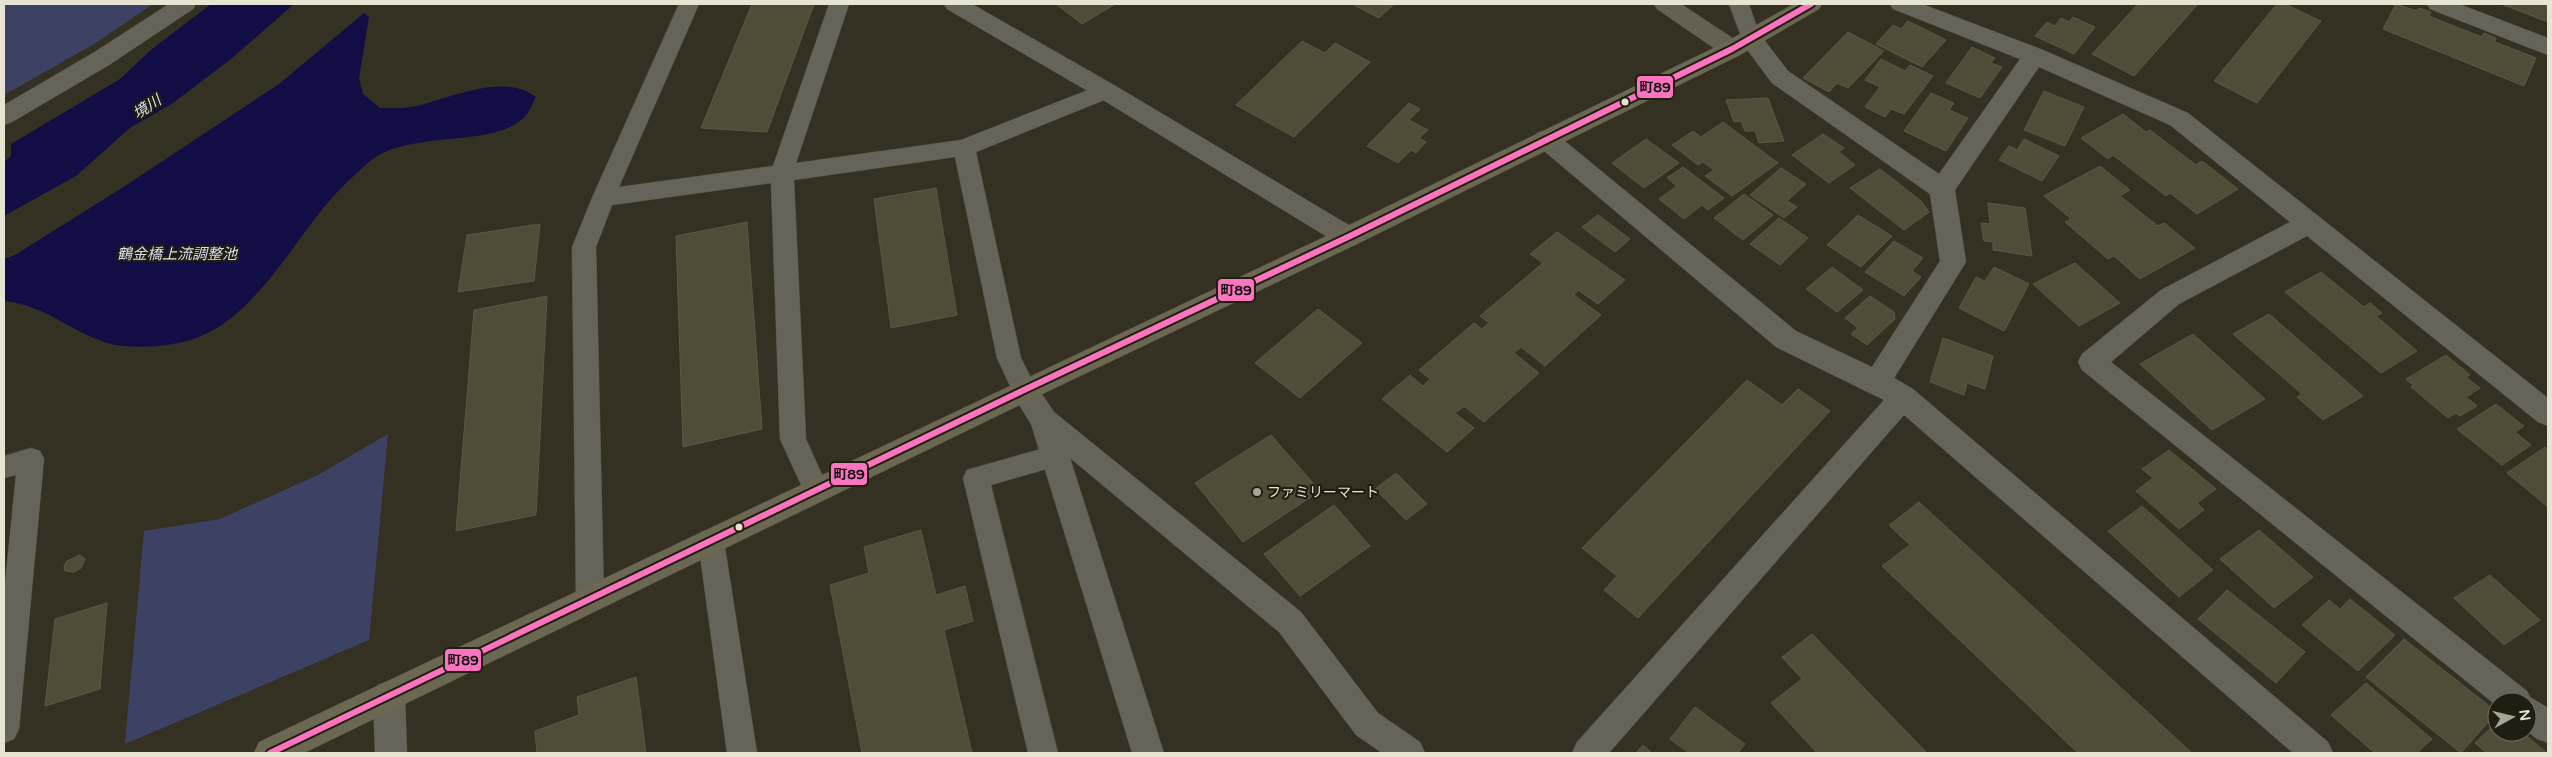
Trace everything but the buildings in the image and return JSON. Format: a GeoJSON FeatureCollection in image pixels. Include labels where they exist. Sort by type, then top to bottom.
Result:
{"type":"FeatureCollection","features":[{"type":"Feature","properties":{"kind":"main road"},"geometry":{"type":"LineString","coordinates":[[270,753],[1024,390],[1348,237],[1742,44],[1811,4]]}},
{"type":"Feature","properties":{"kind":"street"},"geometry":{"type":"LineString","coordinates":[[4,116],[101,59],[185,4]]}},
{"type":"Feature","properties":{"kind":"street"},"geometry":{"type":"LineString","coordinates":[[955,4],[1106,91],[1348,237]]}},
{"type":"Feature","properties":{"kind":"street"},"geometry":{"type":"LineString","coordinates":[[1665,4],[1742,44],[1780,77],[1942,189]]}},
{"type":"Feature","properties":{"kind":"street"},"geometry":{"type":"LineString","coordinates":[[1901,4],[2035,56],[2179,119],[2548,414]]}},
{"type":"Feature","properties":{"kind":"street"},"geometry":{"type":"LineString","coordinates":[[2438,4],[2548,47]]}},
{"type":"Feature","properties":{"kind":"street"},"geometry":{"type":"LineString","coordinates":[[1877,382],[1953,262],[1942,189],[2035,56]]}},
{"type":"Feature","properties":{"kind":"street"},"geometry":{"type":"LineString","coordinates":[[1546,139],[1786,339],[1877,382],[1903,397],[2317,753]]}},
{"type":"Feature","properties":{"kind":"street"},"geometry":{"type":"LineString","coordinates":[[2309,223],[2170,297],[2092,362],[2504,692]]}},
{"type":"Feature","properties":{"kind":"street"},"geometry":{"type":"LineString","coordinates":[[1024,390],[1044,420],[1148,753]]}},
{"type":"Feature","properties":{"kind":"street"},"geometry":{"type":"LineString","coordinates":[[1588,753],[1903,397]]}},
{"type":"Feature","properties":{"kind":"street"},"geometry":{"type":"LineString","coordinates":[[1044,420],[1290,622],[1367,724],[1409,753]]}},
{"type":"Feature","properties":{"kind":"street"},"geometry":{"type":"LineString","coordinates":[[389,696],[390,753]]}},
{"type":"Feature","properties":{"kind":"street"},"geometry":{"type":"LineString","coordinates":[[2537,719],[2548,728]]}},
{"type":"Feature","properties":{"kind":"lane"},"geometry":{"type":"LineString","coordinates":[[590,599],[584,247],[603,198],[689,4]]}},
{"type":"Feature","properties":{"kind":"lane"},"geometry":{"type":"LineString","coordinates":[[816,490],[793,439],[782,172],[839,4]]}},
{"type":"Feature","properties":{"kind":"lane"},"geometry":{"type":"LineString","coordinates":[[1739,4],[1742,44]]}},
{"type":"Feature","properties":{"kind":"lane"},"geometry":{"type":"LineString","coordinates":[[603,198],[964,148],[1106,91]]}},
{"type":"Feature","properties":{"kind":"lane"},"geometry":{"type":"LineString","coordinates":[[964,148],[1009,358],[1024,390]]}},
{"type":"Feature","properties":{"kind":"lane"},"geometry":{"type":"LineString","coordinates":[[1043,753],[976,478],[1055,456]]}},
{"type":"Feature","properties":{"kind":"lane"},"geometry":{"type":"LineString","coordinates":[[4,466],[31,459],[4,729]]}},
{"type":"Feature","properties":{"kind":"lane"},"geometry":{"type":"LineString","coordinates":[[711,541],[742,753]]}},
{"type":"Feature","properties":{"kind":"shaded area"},"geometry":{"type":"Polygon","coordinates":[[[4,4],[153,4],[94,44],[4,95],[4,4]]]}},
{"type":"Feature","properties":{"kind":"shaded area"},"geometry":{"type":"Polygon","coordinates":[[[388,434],[369,640],[125,744],[144,531],[220,519],[318,475],[388,434]]]}},
{"type":"Feature","properties":{"kind":"water","name":"境川"},"geometry":{"type":"Polygon","coordinates":[[[211,4],[294,4],[231,59],[173,103],[130,128],[76,176],[4,216],[4,162],[11,156],[11,144],[120,79],[152,49],[211,4]]]}},
{"type":"Feature","properties":{"kind":"water","name":"鶴金橋上流調整池"},"geometry":{"type":"Polygon","coordinates":[[[364,13],[369,17],[359,78],[363,94],[380,108],[412,107],[477,89],[509,87],[523,90],[536,97],[530,110],[514,125],[496,132],[406,145],[385,152],[368,163],[330,200],[265,285],[247,303],[229,320],[209,332],[187,341],[146,347],[113,344],[91,337],[32,307],[4,301],[4,259],[15,255],[125,186],[279,84],[364,13]]]}},
{"type":"Feature","properties":{"kind":"transit line","name":"町89"},"geometry":{"type":"LineString","coordinates":[[270,753],[1024,390],[1348,237],[1732,49],[1811,4]]}},
{"type":"Feature","properties":{"kind":"place","name":"ファミリーマート"},"geometry":{"type":"Point","coordinates":[1257,492]}}]}
